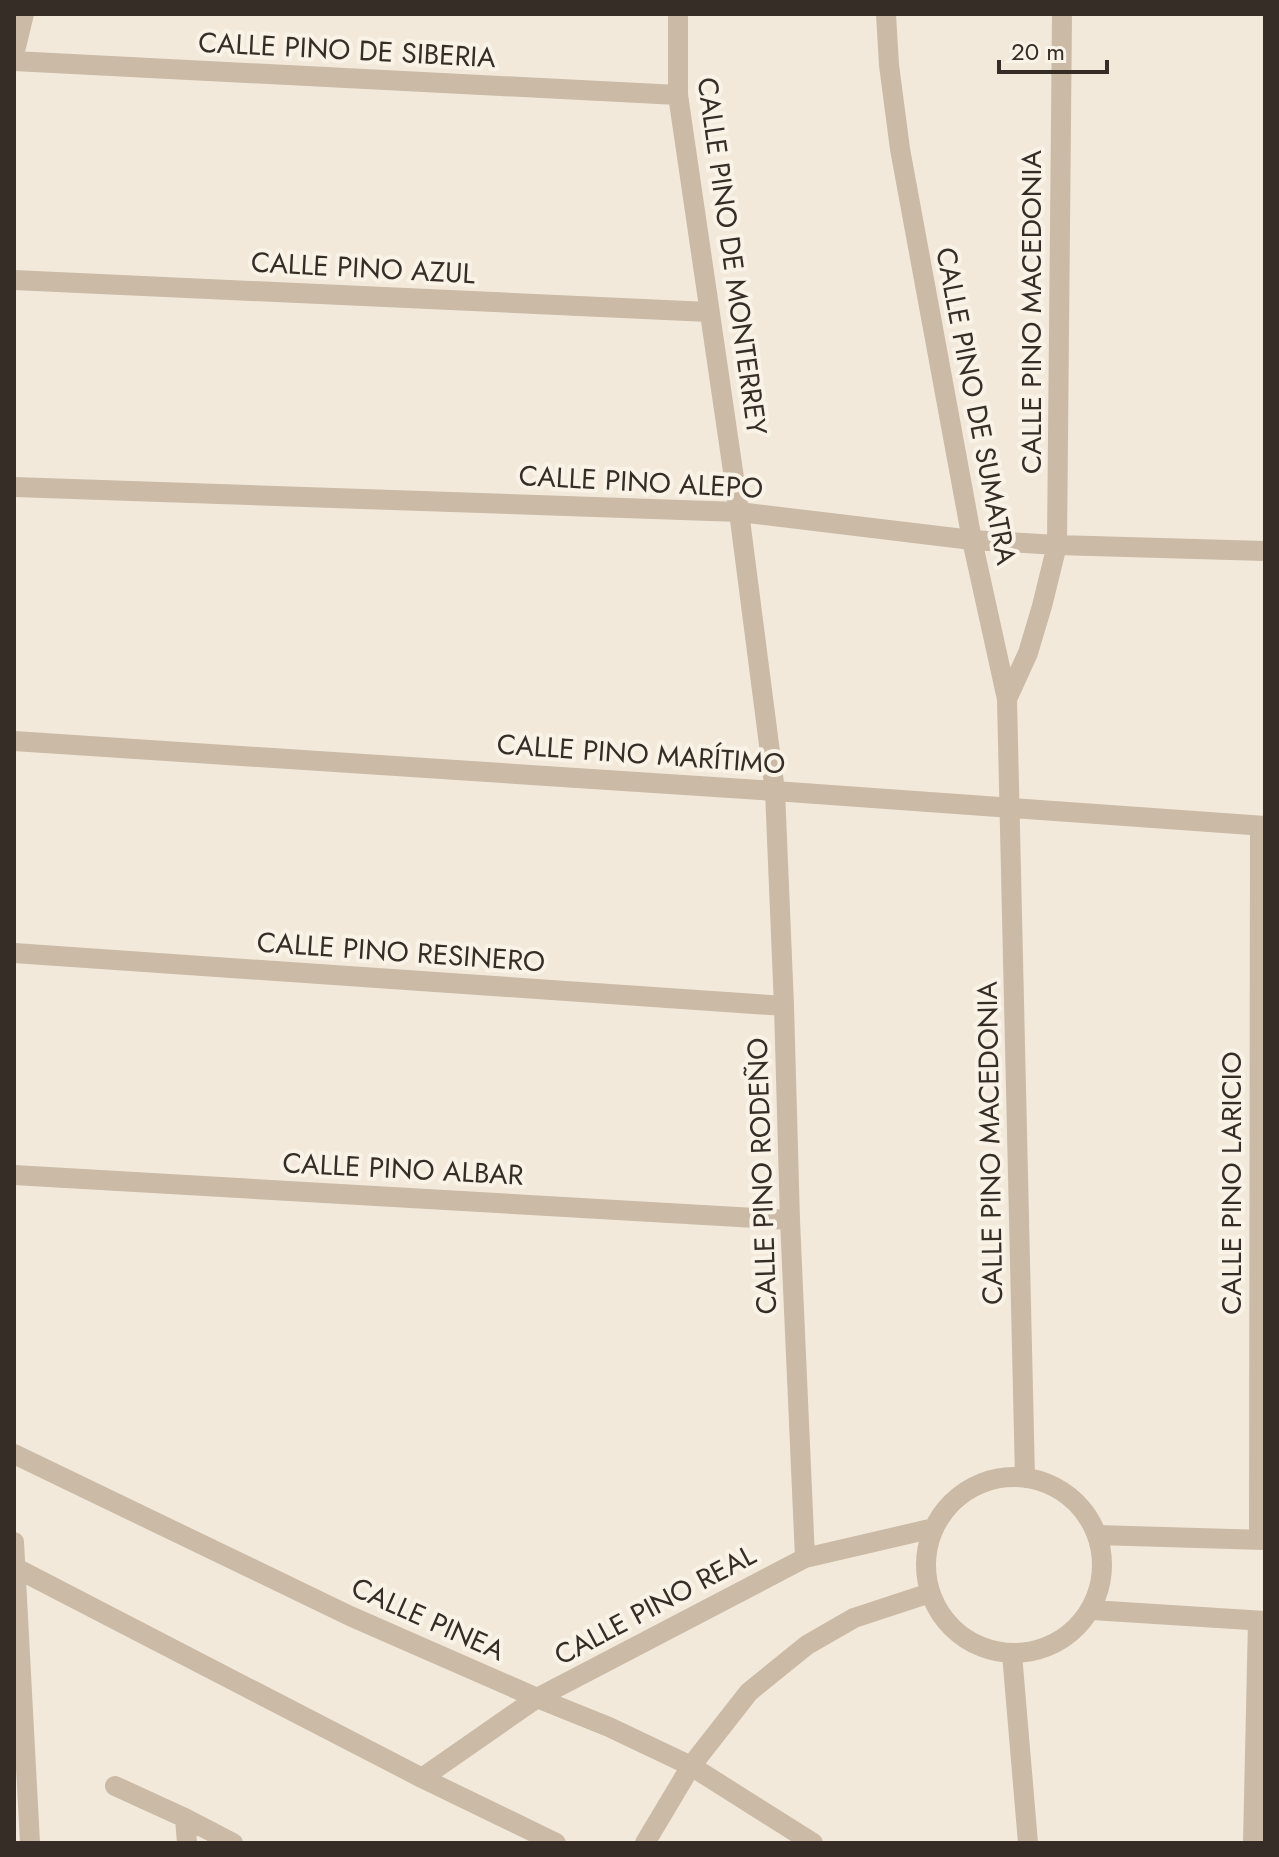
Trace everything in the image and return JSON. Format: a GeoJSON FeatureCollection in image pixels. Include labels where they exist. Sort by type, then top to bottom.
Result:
{"type":"FeatureCollection","features":[{"type":"Feature","properties":{"kind":"street"},"geometry":{"type":"LineString","coordinates":[[14,58],[24,14]]}},
{"type":"Feature","properties":{"kind":"street","name":"CALLE PINO DE MONTERREY"},"geometry":{"type":"LineString","coordinates":[[678,14],[678,95],[739,512],[775,791]]}},
{"type":"Feature","properties":{"kind":"street","name":"CALLE PINO DE SUMATRA"},"geometry":{"type":"LineString","coordinates":[[886,14],[900,149],[972,540],[1007,699],[1010,808]]}},
{"type":"Feature","properties":{"kind":"street","name":"CALLE PINO MACEDONIA"},"geometry":{"type":"LineString","coordinates":[[1007,699],[1028,653],[1057,545],[1062,14]]}},
{"type":"Feature","properties":{"kind":"street","name":"CALLE PINO DE SIBERIA"},"geometry":{"type":"LineString","coordinates":[[14,58],[678,95]]}},
{"type":"Feature","properties":{"kind":"street","name":"CALLE PINO AZUL"},"geometry":{"type":"LineString","coordinates":[[14,280],[709,312]]}},
{"type":"Feature","properties":{"kind":"street","name":"CALLE PINO ALEPO"},"geometry":{"type":"LineString","coordinates":[[14,487],[739,512],[972,540],[1265,551]]}},
{"type":"Feature","properties":{"kind":"street","name":"CALLE PINO MARÍTIMO"},"geometry":{"type":"LineString","coordinates":[[14,741],[1262,826]]}},
{"type":"Feature","properties":{"kind":"street","name":"CALLE PINO RODEÑO"},"geometry":{"type":"LineString","coordinates":[[775,791],[805,1558]]}},
{"type":"Feature","properties":{"kind":"street","name":"CALLE PINO MACEDONIA"},"geometry":{"type":"LineString","coordinates":[[1010,808],[1025,1478]]}},
{"type":"Feature","properties":{"kind":"street","name":"CALLE PINO LARICIO"},"geometry":{"type":"LineString","coordinates":[[1262,826],[1262,1540]]}},
{"type":"Feature","properties":{"kind":"street","name":"CALLE PINO RESINERO"},"geometry":{"type":"LineString","coordinates":[[14,953],[784,1006]]}},
{"type":"Feature","properties":{"kind":"street","name":"CALLE PINO ALBAR"},"geometry":{"type":"LineString","coordinates":[[14,1175],[790,1220]]}},
{"type":"Feature","properties":{"kind":"street","name":"CALLE PINEA"},"geometry":{"type":"LineString","coordinates":[[14,1454],[350,1616],[609,1727],[691,1766],[813,1843]]}},
{"type":"Feature","properties":{"kind":"street"},"geometry":{"type":"LineString","coordinates":[[997,1478],[1025,1478],[1048,1484],[1069,1496],[1085,1513],[1097,1535],[1102,1556],[1100,1586],[1092,1610],[1063,1639],[1039,1650],[1012,1654],[986,1649],[962,1637],[942,1617],[930,1593],[926,1560],[934,1528],[950,1505],[971,1487],[997,1478]]}},
{"type":"Feature","properties":{"kind":"street","name":"CALLE PINO REAL"},"geometry":{"type":"LineString","coordinates":[[422,1778],[537,1698],[805,1558],[934,1528]]}},
{"type":"Feature","properties":{"kind":"street"},"geometry":{"type":"LineString","coordinates":[[1097,1535],[1262,1540]]}},
{"type":"Feature","properties":{"kind":"street"},"geometry":{"type":"LineString","coordinates":[[14,1542],[30,1843]]}},
{"type":"Feature","properties":{"kind":"street"},"geometry":{"type":"LineString","coordinates":[[15,1568],[422,1778],[556,1843]]}},
{"type":"Feature","properties":{"kind":"street"},"geometry":{"type":"LineString","coordinates":[[645,1843],[691,1766],[749,1692],[807,1645],[854,1618],[930,1593]]}},
{"type":"Feature","properties":{"kind":"street"},"geometry":{"type":"LineString","coordinates":[[1092,1610],[1261,1621],[1253,1843]]}},
{"type":"Feature","properties":{"kind":"street"},"geometry":{"type":"LineString","coordinates":[[1012,1654],[1028,1843]]}},
{"type":"Feature","properties":{"kind":"street"},"geometry":{"type":"LineString","coordinates":[[115,1786],[233,1843]]}},
{"type":"Feature","properties":{"kind":"street"},"geometry":{"type":"LineString","coordinates":[[185,1818],[187,1843]]}}]}
